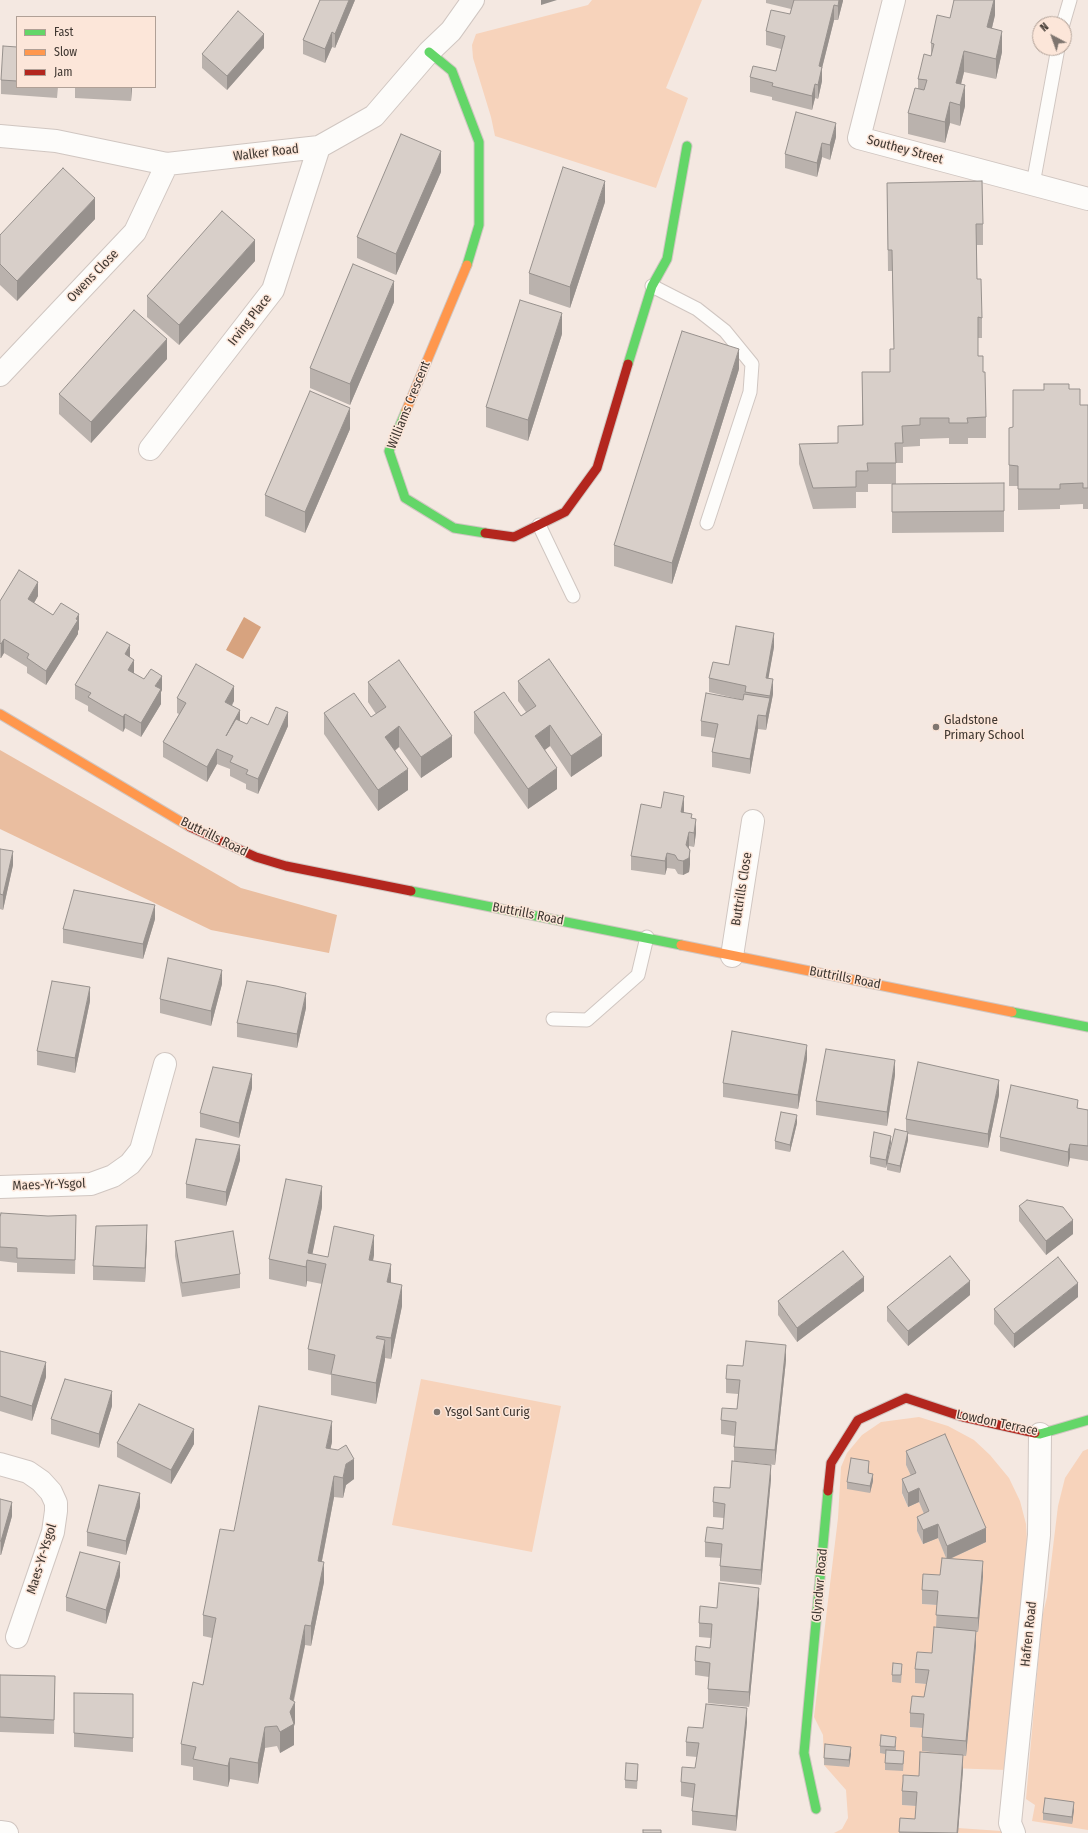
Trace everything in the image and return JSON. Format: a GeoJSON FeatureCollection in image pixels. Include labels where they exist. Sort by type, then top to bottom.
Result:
{"type":"FeatureCollection","features":[{"type":"Feature","properties":{"kind":"street","name":"Walker Road"},"geometry":{"type":"LineString","coordinates":[[0,136],[56,141],[167,164],[319,147],[374,116],[429,52],[451,31],[473,0]]}},
{"type":"Feature","properties":{"kind":"street","name":"Southey Street"},"geometry":{"type":"LineString","coordinates":[[894,0],[859,138],[1088,199]]}},
{"type":"Feature","properties":{"kind":"street","name":"Williams Crescent"},"geometry":{"type":"LineString","coordinates":[[429,52],[452,71],[479,142],[479,225],[463,276],[389,451],[405,498],[454,528],[514,537],[565,512],[597,468],[652,286],[667,259],[687,146]]}},
{"type":"Feature","properties":{"kind":"street","name":"Irving Place"},"geometry":{"type":"LineString","coordinates":[[150,449],[273,290],[319,147]]}},
{"type":"Feature","properties":{"kind":"street","name":"Owens Close"},"geometry":{"type":"LineString","coordinates":[[0,375],[135,232],[167,164]]}},
{"type":"Feature","properties":{"kind":"street","name":"Buttrills Road"},"geometry":{"type":"LineString","coordinates":[[0,714],[190,827],[224,844],[256,857],[286,866],[647,937],[732,956],[1088,1027]]}},
{"type":"Feature","properties":{"kind":"street","name":"Buttrills Close"},"geometry":{"type":"LineString","coordinates":[[732,956],[753,821]]}},
{"type":"Feature","properties":{"kind":"street","name":"Maes-Yr-Ysgol"},"geometry":{"type":"LineString","coordinates":[[0,1187],[91,1184],[113,1176],[130,1164],[141,1150],[165,1064]]}},
{"type":"Feature","properties":{"kind":"street","name":"Lowdon Terrace"},"geometry":{"type":"LineString","coordinates":[[906,1398],[963,1417],[1040,1434],[1088,1420]]}},
{"type":"Feature","properties":{"kind":"street","name":"Glyndwr Road"},"geometry":{"type":"LineString","coordinates":[[816,1809],[804,1753],[832,1463],[858,1420],[906,1398]]}},
{"type":"Feature","properties":{"kind":"street","name":"Hafren Road"},"geometry":{"type":"LineString","coordinates":[[1014,1833],[1010,1823],[1039,1536],[1040,1434]]}},
{"type":"Feature","properties":{"kind":"street","name":"Maes-Yr-Ysgol"},"geometry":{"type":"LineString","coordinates":[[0,1464],[28,1472],[41,1481],[51,1492],[56,1503],[53,1532],[17,1637]]}},
{"type":"Feature","properties":{"kind":"street"},"geometry":{"type":"LineString","coordinates":[[0,1832],[6,1833]]}},
{"type":"Feature","properties":{"kind":"lane"},"geometry":{"type":"LineString","coordinates":[[1066,16],[1070,0]]}},
{"type":"Feature","properties":{"kind":"lane"},"geometry":{"type":"LineString","coordinates":[[1033,184],[1057,56]]}},
{"type":"Feature","properties":{"kind":"lane"},"geometry":{"type":"LineString","coordinates":[[652,286],[697,309],[725,331],[752,364],[750,392],[707,523]]}},
{"type":"Feature","properties":{"kind":"lane"},"geometry":{"type":"LineString","coordinates":[[539,525],[573,596]]}},
{"type":"Feature","properties":{"kind":"lane"},"geometry":{"type":"LineString","coordinates":[[554,1019],[587,1020],[638,975],[647,937]]}},
{"type":"Feature","properties":{"kind":"shaded area"},"geometry":{"type":"Polygon","coordinates":[[[592,0],[702,0],[666,88],[688,98],[656,188],[495,136],[491,117],[473,58],[472,45],[476,34],[588,5],[592,0]]]}},
{"type":"Feature","properties":{"kind":"shaded area"},"geometry":{"type":"Polygon","coordinates":[[[244,617],[261,627],[243,659],[226,650],[244,617]]]}},
{"type":"Feature","properties":{"kind":"shaded area"},"geometry":{"type":"Polygon","coordinates":[[[0,750],[241,888],[337,915],[329,953],[211,930],[0,829],[0,750]]]}},
{"type":"Feature","properties":{"kind":"shaded area"},"geometry":{"type":"Polygon","coordinates":[[[421,1379],[561,1406],[532,1552],[392,1525],[421,1379]]]}},
{"type":"Feature","properties":{"kind":"shaded area"},"geometry":{"type":"Polygon","coordinates":[[[919,1417],[948,1426],[974,1440],[990,1455],[1009,1478],[1020,1501],[1026,1524],[1028,1557],[1019,1649],[1020,1685],[1007,1751],[1006,1770],[920,1767],[919,1790],[903,1789],[902,1805],[917,1806],[915,1833],[834,1833],[842,1829],[848,1818],[846,1790],[824,1765],[823,1735],[814,1717],[838,1518],[841,1467],[847,1453],[862,1435],[881,1422],[919,1417]],[[945,1448],[906,1465],[916,1487],[902,1494],[908,1507],[919,1502],[929,1526],[917,1531],[923,1544],[938,1538],[947,1560],[986,1542],[945,1448]],[[942,1572],[940,1590],[923,1588],[922,1604],[938,1605],[936,1629],[978,1632],[983,1576],[942,1572]],[[934,1641],[932,1667],[917,1666],[915,1683],[929,1684],[924,1711],[912,1710],[910,1727],[924,1728],[922,1751],[966,1755],[976,1645],[934,1641]]]}},
{"type":"Feature","properties":{"kind":"shaded area"},"geometry":{"type":"Polygon","coordinates":[[[1088,1449],[1088,1830],[1032,1821],[1035,1805],[1026,1799],[1042,1617],[1047,1597],[1058,1506],[1065,1478],[1083,1451],[1088,1449]]]}},
{"type":"Feature","properties":{"kind":"shaded area"},"geometry":{"type":"Polygon","coordinates":[[[958,1828],[1001,1831],[1001,1833],[958,1833],[958,1828]]]}},
{"type":"Feature","properties":{"kind":"building"},"geometry":{"type":"Polygon","coordinates":[[[320,0],[349,0],[335,34],[332,32],[325,49],[303,40],[320,0]]]}},
{"type":"Feature","properties":{"kind":"building"},"geometry":{"type":"Polygon","coordinates":[[[794,0],[839,0],[838,6],[834,5],[819,66],[822,67],[818,85],[815,84],[812,96],[772,86],[773,83],[750,77],[753,66],[776,71],[785,36],[766,31],[771,10],[790,14],[794,0]]]}},
{"type":"Feature","properties":{"kind":"building"},"geometry":{"type":"Polygon","coordinates":[[[954,0],[994,0],[987,27],[1002,31],[996,59],[964,51],[956,83],[965,85],[960,105],[950,102],[945,122],[908,113],[915,88],[924,90],[927,80],[918,79],[924,54],[931,56],[934,44],[931,43],[937,15],[950,18],[954,0]]]}},
{"type":"Feature","properties":{"kind":"building"},"geometry":{"type":"Polygon","coordinates":[[[238,11],[264,34],[227,76],[202,54],[238,11]]]}},
{"type":"Feature","properties":{"kind":"building"},"geometry":{"type":"Polygon","coordinates":[[[3,46],[16,47],[16,81],[1,80],[3,46]]]}},
{"type":"Feature","properties":{"kind":"building"},"geometry":{"type":"Polygon","coordinates":[[[796,112],[836,123],[830,145],[822,143],[817,163],[785,154],[796,112]]]}},
{"type":"Feature","properties":{"kind":"building"},"geometry":{"type":"Polygon","coordinates":[[[401,134],[441,151],[396,254],[357,237],[401,134]]]}},
{"type":"Feature","properties":{"kind":"building"},"geometry":{"type":"Polygon","coordinates":[[[563,167],[605,181],[570,287],[529,273],[563,167]]]}},
{"type":"Feature","properties":{"kind":"building"},"geometry":{"type":"Polygon","coordinates":[[[63,168],[95,198],[17,281],[0,264],[0,235],[63,168]]]}},
{"type":"Feature","properties":{"kind":"building"},"geometry":{"type":"Polygon","coordinates":[[[982,181],[983,224],[976,224],[977,279],[981,279],[982,318],[978,317],[978,356],[983,356],[983,372],[985,372],[986,417],[967,418],[968,423],[949,423],[949,418],[920,418],[920,425],[902,426],[903,443],[895,443],[896,463],[867,463],[868,471],[856,471],[856,487],[813,488],[799,444],[838,443],[838,426],[863,425],[862,372],[890,372],[890,349],[894,349],[892,250],[888,250],[887,183],[982,181]]]}},
{"type":"Feature","properties":{"kind":"building"},"geometry":{"type":"Polygon","coordinates":[[[222,211],[255,240],[179,325],[147,296],[222,211]]]}},
{"type":"Feature","properties":{"kind":"building"},"geometry":{"type":"Polygon","coordinates":[[[353,264],[394,281],[350,384],[310,368],[353,264]]]}},
{"type":"Feature","properties":{"kind":"building"},"geometry":{"type":"Polygon","coordinates":[[[520,300],[562,313],[528,420],[486,407],[520,300]]]}},
{"type":"Feature","properties":{"kind":"building"},"geometry":{"type":"Polygon","coordinates":[[[134,310],[167,339],[91,422],[59,394],[134,310]]]}},
{"type":"Feature","properties":{"kind":"building"},"geometry":{"type":"Polygon","coordinates":[[[682,331],[739,349],[672,563],[614,545],[682,331]]]}},
{"type":"Feature","properties":{"kind":"building"},"geometry":{"type":"Polygon","coordinates":[[[1044,384],[1069,384],[1069,389],[1080,389],[1080,405],[1088,405],[1088,488],[1083,488],[1083,483],[1060,484],[1060,489],[1018,489],[1018,466],[1009,465],[1009,428],[1013,427],[1013,390],[1044,390],[1044,384]]]}},
{"type":"Feature","properties":{"kind":"building"},"geometry":{"type":"Polygon","coordinates":[[[310,391],[350,408],[305,512],[265,495],[310,391]]]}},
{"type":"Feature","properties":{"kind":"building"},"geometry":{"type":"Polygon","coordinates":[[[1004,483],[1004,511],[892,512],[892,484],[1004,483]]]}},
{"type":"Feature","properties":{"kind":"building"},"geometry":{"type":"Polygon","coordinates":[[[19,570],[38,582],[28,599],[53,615],[61,603],[79,614],[76,619],[78,620],[46,671],[27,658],[29,654],[4,639],[1,644],[0,643],[0,601],[19,570]]]}},
{"type":"Feature","properties":{"kind":"building"},"geometry":{"type":"Polygon","coordinates":[[[736,626],[774,633],[766,678],[773,679],[770,696],[745,692],[746,686],[709,678],[713,662],[729,665],[736,626]]]}},
{"type":"Feature","properties":{"kind":"building"},"geometry":{"type":"Polygon","coordinates":[[[107,632],[130,645],[125,654],[134,660],[128,670],[144,679],[151,669],[162,676],[155,686],[161,689],[141,723],[125,714],[123,717],[105,707],[88,697],[91,693],[75,685],[107,632]]]}},
{"type":"Feature","properties":{"kind":"building"},"geometry":{"type":"Polygon","coordinates":[[[549,659],[602,735],[571,756],[550,725],[535,736],[557,768],[528,789],[474,712],[504,692],[521,716],[536,706],[518,681],[549,659]]]}},
{"type":"Feature","properties":{"kind":"building"},"geometry":{"type":"Polygon","coordinates":[[[399,660],[452,736],[421,757],[399,726],[385,737],[408,769],[378,790],[324,713],[354,693],[371,717],[386,707],[368,682],[399,660]]]}},
{"type":"Feature","properties":{"kind":"building"},"geometry":{"type":"Polygon","coordinates":[[[196,664],[234,686],[225,702],[240,710],[226,736],[236,719],[247,724],[251,717],[268,725],[276,707],[288,712],[258,779],[246,774],[248,770],[230,762],[233,756],[217,749],[207,767],[163,742],[186,703],[177,698],[196,664]]]}},
{"type":"Feature","properties":{"kind":"building"},"geometry":{"type":"Polygon","coordinates":[[[706,693],[743,700],[744,694],[770,698],[766,716],[758,715],[750,759],[712,752],[718,724],[701,721],[706,693]]]}},
{"type":"Feature","properties":{"kind":"building"},"geometry":{"type":"Polygon","coordinates":[[[664,792],[684,796],[681,812],[692,814],[691,818],[696,819],[694,833],[689,832],[686,845],[690,850],[689,858],[683,861],[678,860],[675,855],[667,853],[665,861],[631,856],[641,804],[661,808],[664,792]]]}},
{"type":"Feature","properties":{"kind":"building"},"geometry":{"type":"Polygon","coordinates":[[[0,849],[13,851],[3,895],[0,894],[0,849]]]}},
{"type":"Feature","properties":{"kind":"building"},"geometry":{"type":"Polygon","coordinates":[[[74,890],[155,905],[143,944],[63,929],[74,890]]]}},
{"type":"Feature","properties":{"kind":"building"},"geometry":{"type":"Polygon","coordinates":[[[168,958],[222,970],[211,1011],[160,999],[168,958]]]}},
{"type":"Feature","properties":{"kind":"building"},"geometry":{"type":"Polygon","coordinates":[[[52,981],[90,987],[75,1058],[37,1051],[52,981]]]}},
{"type":"Feature","properties":{"kind":"building"},"geometry":{"type":"Polygon","coordinates":[[[247,981],[306,993],[297,1034],[237,1023],[247,981]]]}},
{"type":"Feature","properties":{"kind":"building"},"geometry":{"type":"Polygon","coordinates":[[[732,1031],[807,1045],[798,1095],[723,1083],[732,1031]]]}},
{"type":"Feature","properties":{"kind":"building"},"geometry":{"type":"Polygon","coordinates":[[[826,1049],[895,1060],[887,1112],[816,1101],[826,1049]]]}},
{"type":"Feature","properties":{"kind":"building"},"geometry":{"type":"Polygon","coordinates":[[[918,1062],[999,1080],[988,1134],[906,1119],[918,1062]]]}},
{"type":"Feature","properties":{"kind":"building"},"geometry":{"type":"Polygon","coordinates":[[[213,1067],[252,1074],[239,1123],[200,1113],[213,1067]]]}},
{"type":"Feature","properties":{"kind":"building"},"geometry":{"type":"Polygon","coordinates":[[[1011,1085],[1078,1100],[1077,1108],[1088,1110],[1088,1146],[1070,1144],[1068,1152],[1000,1137],[1011,1085]]]}},
{"type":"Feature","properties":{"kind":"building"},"geometry":{"type":"Polygon","coordinates":[[[781,1112],[797,1115],[790,1145],[775,1141],[781,1112]]]}},
{"type":"Feature","properties":{"kind":"building"},"geometry":{"type":"Polygon","coordinates":[[[895,1129],[908,1132],[900,1166],[887,1163],[895,1129]]]}},
{"type":"Feature","properties":{"kind":"building"},"geometry":{"type":"Polygon","coordinates":[[[874,1132],[891,1136],[886,1160],[870,1157],[874,1132]]]}},
{"type":"Feature","properties":{"kind":"building"},"geometry":{"type":"Polygon","coordinates":[[[196,1139],[240,1145],[226,1192],[186,1184],[196,1139]]]}},
{"type":"Feature","properties":{"kind":"building"},"geometry":{"type":"Polygon","coordinates":[[[286,1179],[322,1186],[308,1253],[328,1257],[334,1226],[374,1235],[369,1260],[391,1264],[387,1282],[402,1285],[391,1338],[377,1336],[376,1338],[385,1340],[376,1383],[331,1374],[335,1355],[308,1349],[326,1264],[307,1260],[306,1267],[269,1259],[286,1179]]]}},
{"type":"Feature","properties":{"kind":"building"},"geometry":{"type":"Polygon","coordinates":[[[1027,1200],[1063,1207],[1073,1220],[1046,1241],[1019,1206],[1027,1200]]]}},
{"type":"Feature","properties":{"kind":"building"},"geometry":{"type":"Polygon","coordinates":[[[1,1213],[48,1216],[76,1215],[75,1260],[17,1258],[17,1248],[0,1247],[1,1213]]]}},
{"type":"Feature","properties":{"kind":"building"},"geometry":{"type":"Polygon","coordinates":[[[147,1225],[145,1268],[93,1266],[96,1226],[147,1225]]]}},
{"type":"Feature","properties":{"kind":"building"},"geometry":{"type":"Polygon","coordinates":[[[233,1231],[240,1274],[182,1283],[175,1241],[233,1231]]]}},
{"type":"Feature","properties":{"kind":"building"},"geometry":{"type":"Polygon","coordinates":[[[843,1251],[864,1277],[797,1328],[778,1301],[843,1251]]]}},
{"type":"Feature","properties":{"kind":"building"},"geometry":{"type":"Polygon","coordinates":[[[950,1256],[970,1281],[908,1331],[887,1307],[950,1256]]]}},
{"type":"Feature","properties":{"kind":"building"},"geometry":{"type":"Polygon","coordinates":[[[1058,1257],[1078,1283],[1014,1334],[994,1309],[1058,1257]]]}},
{"type":"Feature","properties":{"kind":"building"},"geometry":{"type":"Polygon","coordinates":[[[746,1341],[786,1345],[775,1450],[734,1447],[736,1422],[721,1420],[722,1408],[737,1409],[740,1380],[726,1379],[727,1365],[743,1366],[746,1341]]]}},
{"type":"Feature","properties":{"kind":"building"},"geometry":{"type":"Polygon","coordinates":[[[0,1351],[46,1362],[32,1406],[0,1396],[0,1351]]]}},
{"type":"Feature","properties":{"kind":"building"},"geometry":{"type":"Polygon","coordinates":[[[65,1379],[112,1391],[99,1434],[51,1419],[65,1379]]]}},
{"type":"Feature","properties":{"kind":"building"},"geometry":{"type":"Polygon","coordinates":[[[139,1404],[194,1429],[171,1470],[117,1443],[139,1404]]]}},
{"type":"Feature","properties":{"kind":"building"},"geometry":{"type":"Polygon","coordinates":[[[259,1406],[332,1421],[326,1448],[338,1450],[346,1445],[354,1459],[346,1464],[343,1478],[334,1476],[318,1561],[324,1562],[311,1626],[305,1625],[290,1699],[295,1702],[290,1712],[294,1724],[280,1732],[277,1726],[265,1727],[258,1763],[230,1758],[228,1766],[193,1759],[196,1747],[181,1744],[193,1682],[203,1685],[216,1618],[203,1615],[220,1529],[234,1531],[259,1406]]]}},
{"type":"Feature","properties":{"kind":"building"},"geometry":{"type":"Polygon","coordinates":[[[945,1434],[986,1528],[947,1546],[938,1524],[923,1530],[917,1517],[929,1511],[919,1488],[908,1493],[902,1479],[916,1473],[906,1451],[945,1434]]]}},
{"type":"Feature","properties":{"kind":"building"},"geometry":{"type":"Polygon","coordinates":[[[851,1458],[869,1461],[868,1473],[873,1474],[870,1486],[847,1482],[851,1458]]]}},
{"type":"Feature","properties":{"kind":"building"},"geometry":{"type":"Polygon","coordinates":[[[732,1461],[771,1465],[761,1570],[720,1566],[722,1544],[705,1542],[707,1527],[723,1529],[725,1504],[713,1502],[714,1487],[730,1488],[732,1461]]]}},
{"type":"Feature","properties":{"kind":"building"},"geometry":{"type":"Polygon","coordinates":[[[99,1485],[140,1493],[126,1541],[87,1532],[99,1485]]]}},
{"type":"Feature","properties":{"kind":"building"},"geometry":{"type":"Polygon","coordinates":[[[0,1499],[12,1502],[1,1541],[0,1541],[0,1499]]]}},
{"type":"Feature","properties":{"kind":"building"},"geometry":{"type":"Polygon","coordinates":[[[80,1552],[120,1562],[106,1610],[66,1597],[80,1552]]]}},
{"type":"Feature","properties":{"kind":"building"},"geometry":{"type":"Polygon","coordinates":[[[942,1558],[983,1561],[978,1618],[936,1615],[938,1591],[922,1590],[923,1574],[940,1575],[942,1558]]]}},
{"type":"Feature","properties":{"kind":"building"},"geometry":{"type":"Polygon","coordinates":[[[719,1583],[759,1588],[749,1692],[708,1689],[710,1663],[695,1661],[696,1646],[710,1648],[711,1638],[712,1624],[699,1623],[700,1606],[717,1608],[719,1583]]]}},
{"type":"Feature","properties":{"kind":"building"},"geometry":{"type":"Polygon","coordinates":[[[934,1627],[976,1631],[966,1741],[922,1737],[924,1714],[910,1713],[912,1696],[924,1697],[929,1670],[915,1669],[917,1652],[932,1653],[934,1627]]]}},
{"type":"Feature","properties":{"kind":"building"},"geometry":{"type":"Polygon","coordinates":[[[893,1663],[902,1664],[901,1675],[892,1675],[893,1663]]]}},
{"type":"Feature","properties":{"kind":"building"},"geometry":{"type":"Polygon","coordinates":[[[0,1675],[55,1676],[54,1720],[0,1717],[0,1675]]]}},
{"type":"Feature","properties":{"kind":"building"},"geometry":{"type":"Polygon","coordinates":[[[74,1693],[133,1694],[133,1738],[74,1733],[74,1693]]]}},
{"type":"Feature","properties":{"kind":"building"},"geometry":{"type":"Polygon","coordinates":[[[706,1704],[747,1708],[736,1816],[692,1811],[695,1784],[681,1782],[682,1767],[695,1768],[699,1743],[686,1742],[688,1727],[703,1728],[706,1704]]]}},
{"type":"Feature","properties":{"kind":"building"},"geometry":{"type":"Polygon","coordinates":[[[881,1735],[896,1737],[895,1747],[880,1746],[881,1735]]]}},
{"type":"Feature","properties":{"kind":"building"},"geometry":{"type":"Polygon","coordinates":[[[825,1744],[851,1747],[849,1760],[824,1758],[825,1744]]]}},
{"type":"Feature","properties":{"kind":"building"},"geometry":{"type":"Polygon","coordinates":[[[886,1750],[904,1751],[903,1764],[885,1763],[886,1750]]]}},
{"type":"Feature","properties":{"kind":"building"},"geometry":{"type":"Polygon","coordinates":[[[920,1752],[963,1755],[957,1833],[899,1832],[900,1818],[915,1819],[917,1792],[902,1791],[903,1775],[919,1776],[920,1752]]]}},
{"type":"Feature","properties":{"kind":"building"},"geometry":{"type":"Polygon","coordinates":[[[626,1763],[638,1764],[637,1781],[625,1780],[626,1763]]]}},
{"type":"Feature","properties":{"kind":"building"},"geometry":{"type":"Polygon","coordinates":[[[1045,1798],[1074,1802],[1072,1817],[1043,1813],[1045,1798]]]}},
{"type":"Feature","properties":{"kind":"building"},"geometry":{"type":"Polygon","coordinates":[[[643,1830],[661,1830],[661,1833],[643,1833],[643,1830]]]}},
{"type":"Feature","properties":{"kind":"traffic: fast"},"geometry":{"type":"LineString","coordinates":[[429,52],[452,71],[479,142],[479,225],[467,265]]}},
{"type":"Feature","properties":{"kind":"traffic: fast"},"geometry":{"type":"LineString","coordinates":[[628,364],[652,286],[667,259],[687,146]]}},
{"type":"Feature","properties":{"kind":"traffic: fast"},"geometry":{"type":"LineString","coordinates":[[406,411],[389,451],[405,498],[454,528],[485,533]]}},
{"type":"Feature","properties":{"kind":"traffic: fast"},"geometry":{"type":"LineString","coordinates":[[411,891],[681,945]]}},
{"type":"Feature","properties":{"kind":"traffic: fast"},"geometry":{"type":"LineString","coordinates":[[1012,1012],[1088,1027]]}},
{"type":"Feature","properties":{"kind":"traffic: fast"},"geometry":{"type":"LineString","coordinates":[[1035,1433],[1040,1434],[1088,1420]]}},
{"type":"Feature","properties":{"kind":"traffic: fast"},"geometry":{"type":"LineString","coordinates":[[816,1809],[804,1753],[828,1491]]}},
{"type":"Feature","properties":{"kind":"traffic: slow"},"geometry":{"type":"LineString","coordinates":[[406,411],[467,265]]}},
{"type":"Feature","properties":{"kind":"traffic: slow"},"geometry":{"type":"LineString","coordinates":[[0,714],[190,827]]}},
{"type":"Feature","properties":{"kind":"traffic: slow"},"geometry":{"type":"LineString","coordinates":[[681,945],[1012,1012]]}},
{"type":"Feature","properties":{"kind":"traffic: jam"},"geometry":{"type":"LineString","coordinates":[[485,533],[514,537],[565,512],[597,468],[628,364]]}},
{"type":"Feature","properties":{"kind":"traffic: jam"},"geometry":{"type":"LineString","coordinates":[[190,827],[256,857],[286,866],[411,891]]}},
{"type":"Feature","properties":{"kind":"traffic: jam"},"geometry":{"type":"LineString","coordinates":[[828,1491],[831,1463],[858,1420],[906,1398],[963,1417],[1035,1433]]}},
{"type":"Feature","properties":{"kind":"place","name":"Gladstone Primary School"},"geometry":{"type":"Point","coordinates":[936,727]}},
{"type":"Feature","properties":{"kind":"place","name":"Ysgol Sant Curig"},"geometry":{"type":"Point","coordinates":[437,1412]}}]}
